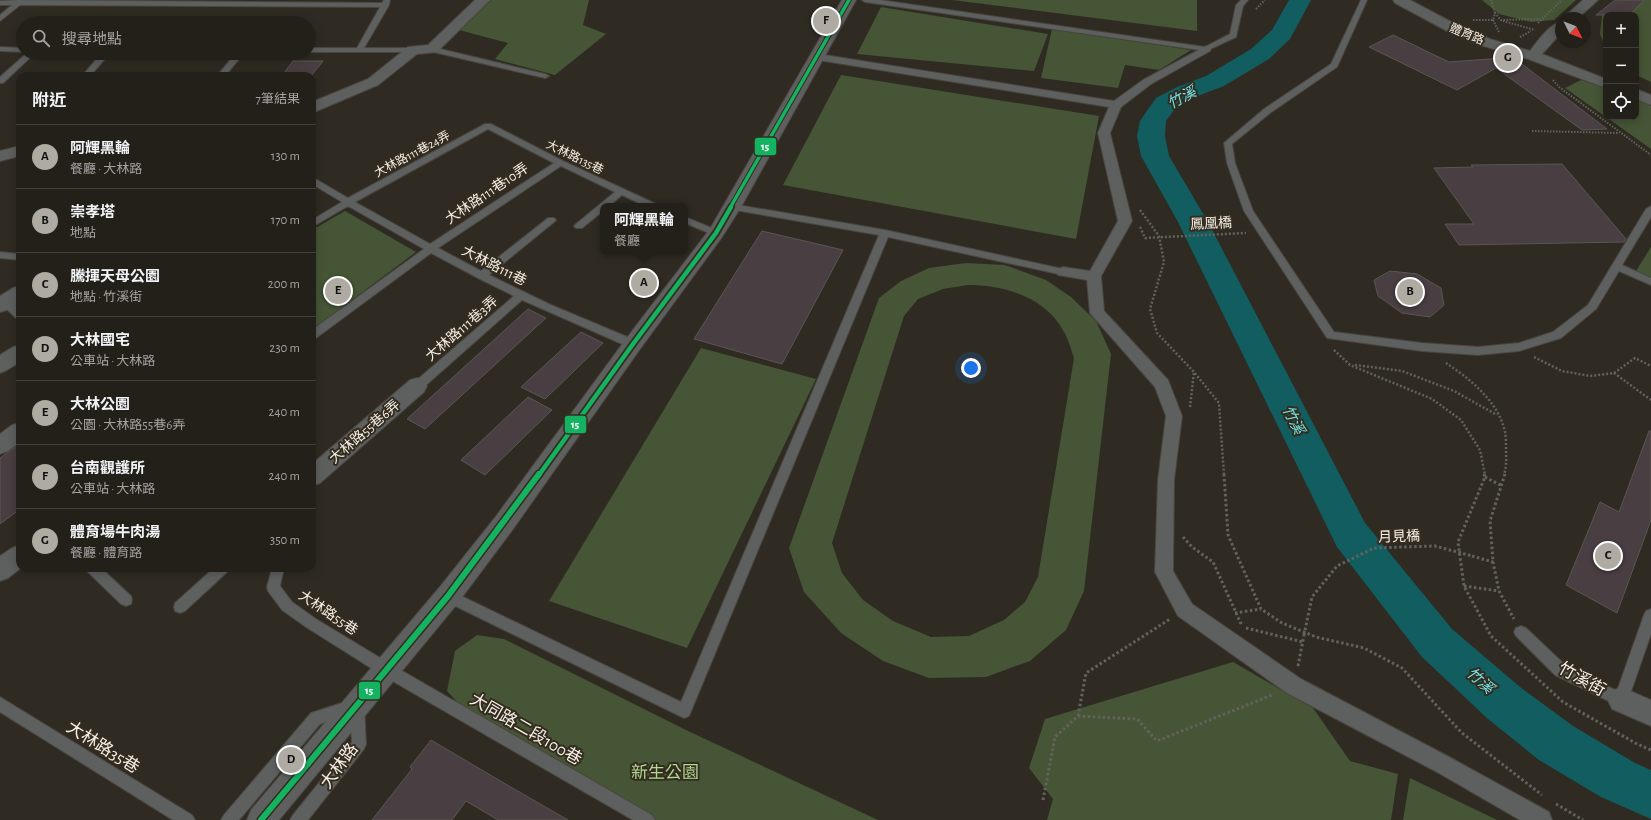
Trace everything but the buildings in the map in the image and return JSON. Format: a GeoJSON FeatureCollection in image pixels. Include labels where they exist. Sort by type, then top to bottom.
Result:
{"type":"FeatureCollection","features":[{"type":"Feature","properties":{"kind":"street"},"geometry":{"type":"LineString","coordinates":[[316,106],[373,82],[413,50],[432,49],[482,0]]}},
{"type":"Feature","properties":{"kind":"street","name":"大林路"},"geometry":{"type":"LineString","coordinates":[[261,820],[448,596],[505,522],[633,344],[716,234],[818,57],[849,0]]}},
{"type":"Feature","properties":{"kind":"street","name":"體育路"},"geometry":{"type":"LineString","coordinates":[[1400,0],[1460,32],[1494,45],[1533,56],[1603,83]]}},
{"type":"Feature","properties":{"kind":"street"},"geometry":{"type":"LineString","coordinates":[[1577,12],[1591,0]]}},
{"type":"Feature","properties":{"kind":"street"},"geometry":{"type":"LineString","coordinates":[[1533,56],[1555,31]]}},
{"type":"Feature","properties":{"kind":"street"},"geometry":{"type":"LineString","coordinates":[[1206,49],[1147,82],[1116,105],[1104,134],[1125,221],[1094,276],[1097,313],[1162,384],[1174,416],[1166,480],[1164,572],[1185,610],[1294,686],[1444,765],[1541,820]]}},
{"type":"Feature","properties":{"kind":"street"},"geometry":{"type":"LineString","coordinates":[[818,57],[1116,105]]}},
{"type":"Feature","properties":{"kind":"street"},"geometry":{"type":"LineString","coordinates":[[1639,95],[1651,100]]}},
{"type":"Feature","properties":{"kind":"street"},"geometry":{"type":"LineString","coordinates":[[0,156],[16,152]]}},
{"type":"Feature","properties":{"kind":"street"},"geometry":{"type":"LineString","coordinates":[[1063,272],[1094,276]]}},
{"type":"Feature","properties":{"kind":"street"},"geometry":{"type":"LineString","coordinates":[[0,365],[16,355]]}},
{"type":"Feature","properties":{"kind":"street","name":"大林路55巷6弄"},"geometry":{"type":"LineString","coordinates":[[316,474],[419,384]]}},
{"type":"Feature","properties":{"kind":"street"},"geometry":{"type":"LineString","coordinates":[[0,446],[16,434]]}},
{"type":"Feature","properties":{"kind":"street"},"geometry":{"type":"LineString","coordinates":[[0,570],[16,558]]}},
{"type":"Feature","properties":{"kind":"street","name":"竹溪街"},"geometry":{"type":"LineString","coordinates":[[1621,700],[1651,713]]}},
{"type":"Feature","properties":{"kind":"lane"},"geometry":{"type":"LineString","coordinates":[[865,0],[1206,49],[1233,35],[1240,5],[1246,0]]}},
{"type":"Feature","properties":{"kind":"lane"},"geometry":{"type":"LineString","coordinates":[[1364,0],[1334,65],[1267,111],[1228,143],[1231,163],[1249,211],[1331,335],[1422,347],[1478,350],[1519,347],[1557,335],[1592,307],[1651,209]]}},
{"type":"Feature","properties":{"kind":"lane"},"geometry":{"type":"LineString","coordinates":[[0,19],[20,2]]}},
{"type":"Feature","properties":{"kind":"lane"},"geometry":{"type":"LineString","coordinates":[[0,3],[386,2],[359,50]]}},
{"type":"Feature","properties":{"kind":"lane"},"geometry":{"type":"LineString","coordinates":[[432,49],[545,76]]}},
{"type":"Feature","properties":{"kind":"lane"},"geometry":{"type":"LineString","coordinates":[[0,50],[16,50]]}},
{"type":"Feature","properties":{"kind":"lane"},"geometry":{"type":"LineString","coordinates":[[316,50],[413,50]]}},
{"type":"Feature","properties":{"kind":"lane"},"geometry":{"type":"LineString","coordinates":[[0,81],[23,60]]}},
{"type":"Feature","properties":{"kind":"lane"},"geometry":{"type":"LineString","coordinates":[[89,72],[100,60]]}},
{"type":"Feature","properties":{"kind":"lane"},"geometry":{"type":"LineString","coordinates":[[224,72],[234,60]]}},
{"type":"Feature","properties":{"kind":"lane","name":"大林路135巷"},"geometry":{"type":"LineString","coordinates":[[488,126],[560,163],[646,203]]}},
{"type":"Feature","properties":{"kind":"lane","name":"大林路111巷24弄"},"geometry":{"type":"LineString","coordinates":[[316,222],[348,202],[488,126]]}},
{"type":"Feature","properties":{"kind":"lane","name":"大林路111巷10弄"},"geometry":{"type":"LineString","coordinates":[[316,332],[430,249],[560,163]]}},
{"type":"Feature","properties":{"kind":"lane","name":"大林路111巷"},"geometry":{"type":"LineString","coordinates":[[316,182],[430,249],[482,276],[521,295],[633,344]]}},
{"type":"Feature","properties":{"kind":"lane"},"geometry":{"type":"LineString","coordinates":[[607,203],[621,192]]}},
{"type":"Feature","properties":{"kind":"lane"},"geometry":{"type":"LineString","coordinates":[[579,226],[600,208]]}},
{"type":"Feature","properties":{"kind":"lane"},"geometry":{"type":"LineString","coordinates":[[732,208],[885,233],[1063,272]]}},
{"type":"Feature","properties":{"kind":"lane"},"geometry":{"type":"LineString","coordinates":[[482,276],[551,220]]}},
{"type":"Feature","properties":{"kind":"lane"},"geometry":{"type":"LineString","coordinates":[[688,221],[716,234]]}},
{"type":"Feature","properties":{"kind":"lane"},"geometry":{"type":"LineString","coordinates":[[448,596],[684,711],[885,233]]}},
{"type":"Feature","properties":{"kind":"lane"},"geometry":{"type":"LineString","coordinates":[[0,255],[16,257]]}},
{"type":"Feature","properties":{"kind":"lane"},"geometry":{"type":"LineString","coordinates":[[1617,266],[1651,282]]}},
{"type":"Feature","properties":{"kind":"lane","name":"大林路111巷3弄"},"geometry":{"type":"LineString","coordinates":[[419,384],[521,295]]}},
{"type":"Feature","properties":{"kind":"lane"},"geometry":{"type":"LineString","coordinates":[[8,300],[16,310]]}},
{"type":"Feature","properties":{"kind":"lane"},"geometry":{"type":"LineString","coordinates":[[98,572],[126,600]]}},
{"type":"Feature","properties":{"kind":"lane"},"geometry":{"type":"LineString","coordinates":[[180,607],[219,572]]}},
{"type":"Feature","properties":{"kind":"lane","name":"大林路55巷"},"geometry":{"type":"LineString","coordinates":[[277,572],[274,587],[287,606],[311,623],[387,670]]}},
{"type":"Feature","properties":{"kind":"lane"},"geometry":{"type":"LineString","coordinates":[[1621,700],[1651,615]]}},
{"type":"Feature","properties":{"kind":"lane","name":"竹溪街"},"geometry":{"type":"LineString","coordinates":[[1521,632],[1560,670],[1621,700]]}},
{"type":"Feature","properties":{"kind":"lane","name":"大同路二段100巷"},"geometry":{"type":"LineString","coordinates":[[387,670],[647,820]]}},
{"type":"Feature","properties":{"kind":"lane","name":"大林路35巷"},"geometry":{"type":"LineString","coordinates":[[0,704],[187,820]]}},
{"type":"Feature","properties":{"kind":"lane"},"geometry":{"type":"LineString","coordinates":[[229,820],[316,718],[356,705]]}},
{"type":"Feature","properties":{"kind":"lane","name":"大林路"},"geometry":{"type":"LineString","coordinates":[[298,820],[358,744],[356,705]]}},
{"type":"Feature","properties":{"kind":"path"},"geometry":{"type":"LineString","coordinates":[[1252,11],[1265,0]]}},
{"type":"Feature","properties":{"kind":"path"},"geometry":{"type":"LineString","coordinates":[[1491,0],[1495,13],[1501,20],[1534,30]]}},
{"type":"Feature","properties":{"kind":"path"},"geometry":{"type":"LineString","coordinates":[[1518,38],[1534,30],[1541,19],[1562,0]]}},
{"type":"Feature","properties":{"kind":"path"},"geometry":{"type":"LineString","coordinates":[[1495,13],[1493,20],[1502,38]]}},
{"type":"Feature","properties":{"kind":"path"},"geometry":{"type":"LineString","coordinates":[[1501,20],[1541,19]]}},
{"type":"Feature","properties":{"kind":"path"},"geometry":{"type":"LineString","coordinates":[[1472,20],[1493,20]]}},
{"type":"Feature","properties":{"kind":"path"},"geometry":{"type":"LineString","coordinates":[[1533,56],[1559,87],[1651,155]]}},
{"type":"Feature","properties":{"kind":"path"},"geometry":{"type":"LineString","coordinates":[[1532,131],[1620,133]]}},
{"type":"Feature","properties":{"kind":"path"},"geometry":{"type":"LineString","coordinates":[[1138,203],[1140,210],[1160,236],[1164,262],[1150,309],[1157,333],[1194,372],[1219,403],[1228,535],[1261,609],[1282,623],[1309,634],[1364,648],[1402,668],[1462,732],[1548,800]]}},
{"type":"Feature","properties":{"kind":"path","name":"鳳凰橋"},"geometry":{"type":"LineString","coordinates":[[1125,221],[1140,227],[1145,238],[1250,232]]}},
{"type":"Feature","properties":{"kind":"path"},"geometry":{"type":"LineString","coordinates":[[1331,335],[1330,347],[1350,365],[1432,399],[1462,420],[1480,450],[1484,477],[1458,542],[1464,586],[1491,636],[1563,702],[1637,744],[1651,750]]}},
{"type":"Feature","properties":{"kind":"path"},"geometry":{"type":"LineString","coordinates":[[1422,347],[1465,376],[1485,396],[1498,415],[1505,432],[1507,467],[1490,521],[1494,562],[1499,591],[1521,632]]}},
{"type":"Feature","properties":{"kind":"path"},"geometry":{"type":"LineString","coordinates":[[1519,347],[1531,356],[1562,371],[1590,376],[1614,373],[1635,358],[1650,366]]}},
{"type":"Feature","properties":{"kind":"path"},"geometry":{"type":"LineString","coordinates":[[1350,365],[1402,371],[1454,391],[1498,415]]}},
{"type":"Feature","properties":{"kind":"path"},"geometry":{"type":"LineString","coordinates":[[1190,409],[1194,372]]}},
{"type":"Feature","properties":{"kind":"path"},"geometry":{"type":"LineString","coordinates":[[1614,373],[1651,400]]}},
{"type":"Feature","properties":{"kind":"path"},"geometry":{"type":"LineString","coordinates":[[1484,477],[1502,486]]}},
{"type":"Feature","properties":{"kind":"path"},"geometry":{"type":"LineString","coordinates":[[1182,536],[1192,547],[1213,562],[1243,628],[1303,642]]}},
{"type":"Feature","properties":{"kind":"path","name":"月見橋"},"geometry":{"type":"LineString","coordinates":[[1294,686],[1312,597],[1338,566],[1374,548],[1435,546],[1494,562]]}},
{"type":"Feature","properties":{"kind":"path"},"geometry":{"type":"LineString","coordinates":[[1464,586],[1499,591]]}},
{"type":"Feature","properties":{"kind":"path"},"geometry":{"type":"LineString","coordinates":[[1235,613],[1261,609]]}},
{"type":"Feature","properties":{"kind":"path"},"geometry":{"type":"LineString","coordinates":[[1043,800],[1055,737],[1078,716],[1086,673],[1185,610]]}},
{"type":"Feature","properties":{"kind":"path"},"geometry":{"type":"LineString","coordinates":[[1078,716],[1137,719],[1156,741],[1294,686]]}},
{"type":"Feature","properties":{"kind":"path"},"geometry":{"type":"LineString","coordinates":[[1555,804],[1583,820]]}},
{"type":"Feature","properties":{"kind":"green space"},"geometry":{"type":"Polygon","coordinates":[[[487,0],[589,0],[583,25],[606,34],[555,75],[495,59],[508,43],[459,30],[487,0]]]}},
{"type":"Feature","properties":{"kind":"green space"},"geometry":{"type":"Polygon","coordinates":[[[952,0],[1197,0],[1197,31],[952,0]]]}},
{"type":"Feature","properties":{"kind":"green space"},"geometry":{"type":"Polygon","coordinates":[[[1482,0],[1576,0],[1563,12],[1555,12],[1554,20],[1531,22],[1499,14],[1482,0]]]}},
{"type":"Feature","properties":{"kind":"green space"},"geometry":{"type":"Polygon","coordinates":[[[1615,0],[1651,0],[1651,82],[1639,76],[1639,12],[1605,12],[1615,0]]]}},
{"type":"Feature","properties":{"kind":"green space"},"geometry":{"type":"Polygon","coordinates":[[[881,7],[1048,34],[1034,71],[857,54],[881,7]]]}},
{"type":"Feature","properties":{"kind":"green space"},"geometry":{"type":"Polygon","coordinates":[[[1603,15],[1603,41],[1600,34],[1603,15]]]}},
{"type":"Feature","properties":{"kind":"green space"},"geometry":{"type":"Polygon","coordinates":[[[1052,29],[1191,50],[1159,70],[1125,65],[1118,88],[1041,78],[1052,29]]]}},
{"type":"Feature","properties":{"kind":"green space"},"geometry":{"type":"Polygon","coordinates":[[[841,75],[1099,116],[1076,239],[783,185],[841,75]]]}},
{"type":"Feature","properties":{"kind":"green space"},"geometry":{"type":"Polygon","coordinates":[[[1581,80],[1603,87],[1603,115],[1565,88],[1581,80]]]}},
{"type":"Feature","properties":{"kind":"green space"},"geometry":{"type":"Polygon","coordinates":[[[1639,99],[1651,103],[1651,149],[1610,120],[1639,120],[1639,99]]]}},
{"type":"Feature","properties":{"kind":"green space"},"geometry":{"type":"Polygon","coordinates":[[[345,211],[416,252],[316,327],[316,228],[345,211]]]}},
{"type":"Feature","properties":{"kind":"green space"},"geometry":{"type":"Polygon","coordinates":[[[1651,247],[1651,278],[1636,271],[1651,247]]]}},
{"type":"Feature","properties":{"kind":"green space"},"geometry":{"type":"Polygon","coordinates":[[[966,263],[1005,265],[1046,280],[1071,297],[1096,321],[1111,354],[1084,591],[1066,630],[1030,661],[986,677],[929,678],[883,661],[841,633],[804,592],[789,548],[879,298],[901,281],[929,268],[966,263]],[[968,285],[943,289],[918,299],[904,316],[832,543],[842,573],[863,600],[893,621],[931,637],[969,636],[1004,620],[1025,602],[1038,577],[1074,358],[1064,332],[1056,320],[1046,310],[1023,295],[996,287],[968,285]]]}},
{"type":"Feature","properties":{"kind":"green space"},"geometry":{"type":"Polygon","coordinates":[[[701,348],[816,379],[687,648],[549,601],[701,348]]]}},
{"type":"Feature","properties":{"kind":"green space","name":"新生公園"},"geometry":{"type":"Polygon","coordinates":[[[477,635],[504,639],[686,730],[878,820],[655,820],[471,717],[447,691],[455,651],[477,635]]]}},
{"type":"Feature","properties":{"kind":"green space"},"geometry":{"type":"Polygon","coordinates":[[[1233,662],[1313,708],[1350,761],[1398,774],[1391,820],[1047,820],[1053,799],[1029,768],[1045,719],[1233,662]]]}},
{"type":"Feature","properties":{"kind":"green space"},"geometry":{"type":"Polygon","coordinates":[[[1410,778],[1497,820],[1403,820],[1410,778]]]}},
{"type":"Feature","properties":{"kind":"waterway","name":"竹溪"},"geometry":{"type":"LineString","coordinates":[[1300,0],[1282,34],[1260,54],[1215,81],[1186,92],[1165,104],[1153,121],[1151,136],[1155,156],[1193,222],[1351,535],[1437,643],[1504,703],[1556,743],[1618,780],[1651,795]]}},
{"type":"Feature","properties":{"kind":"transit line","name":"15"},"geometry":{"type":"LineString","coordinates":[[261,820],[448,596],[505,522],[633,344],[716,233],[849,0]]}},
{"type":"Feature","properties":{"kind":"place","name":"台南觀護所"},"geometry":{"type":"Point","coordinates":[826,21]}},
{"type":"Feature","properties":{"kind":"place","name":"體育場牛肉湯"},"geometry":{"type":"Point","coordinates":[1508,58]}},
{"type":"Feature","properties":{"kind":"place","name":"阿輝黑輪"},"geometry":{"type":"Point","coordinates":[644,283]}},
{"type":"Feature","properties":{"kind":"place","name":"大林公園"},"geometry":{"type":"Point","coordinates":[338,291]}},
{"type":"Feature","properties":{"kind":"place","name":"崇孝塔"},"geometry":{"type":"Point","coordinates":[1410,292]}},
{"type":"Feature","properties":{"kind":"place","name":"騰揮天母公園"},"geometry":{"type":"Point","coordinates":[1608,556]}},
{"type":"Feature","properties":{"kind":"place","name":"大林國宅"},"geometry":{"type":"Point","coordinates":[291,760]}}]}
